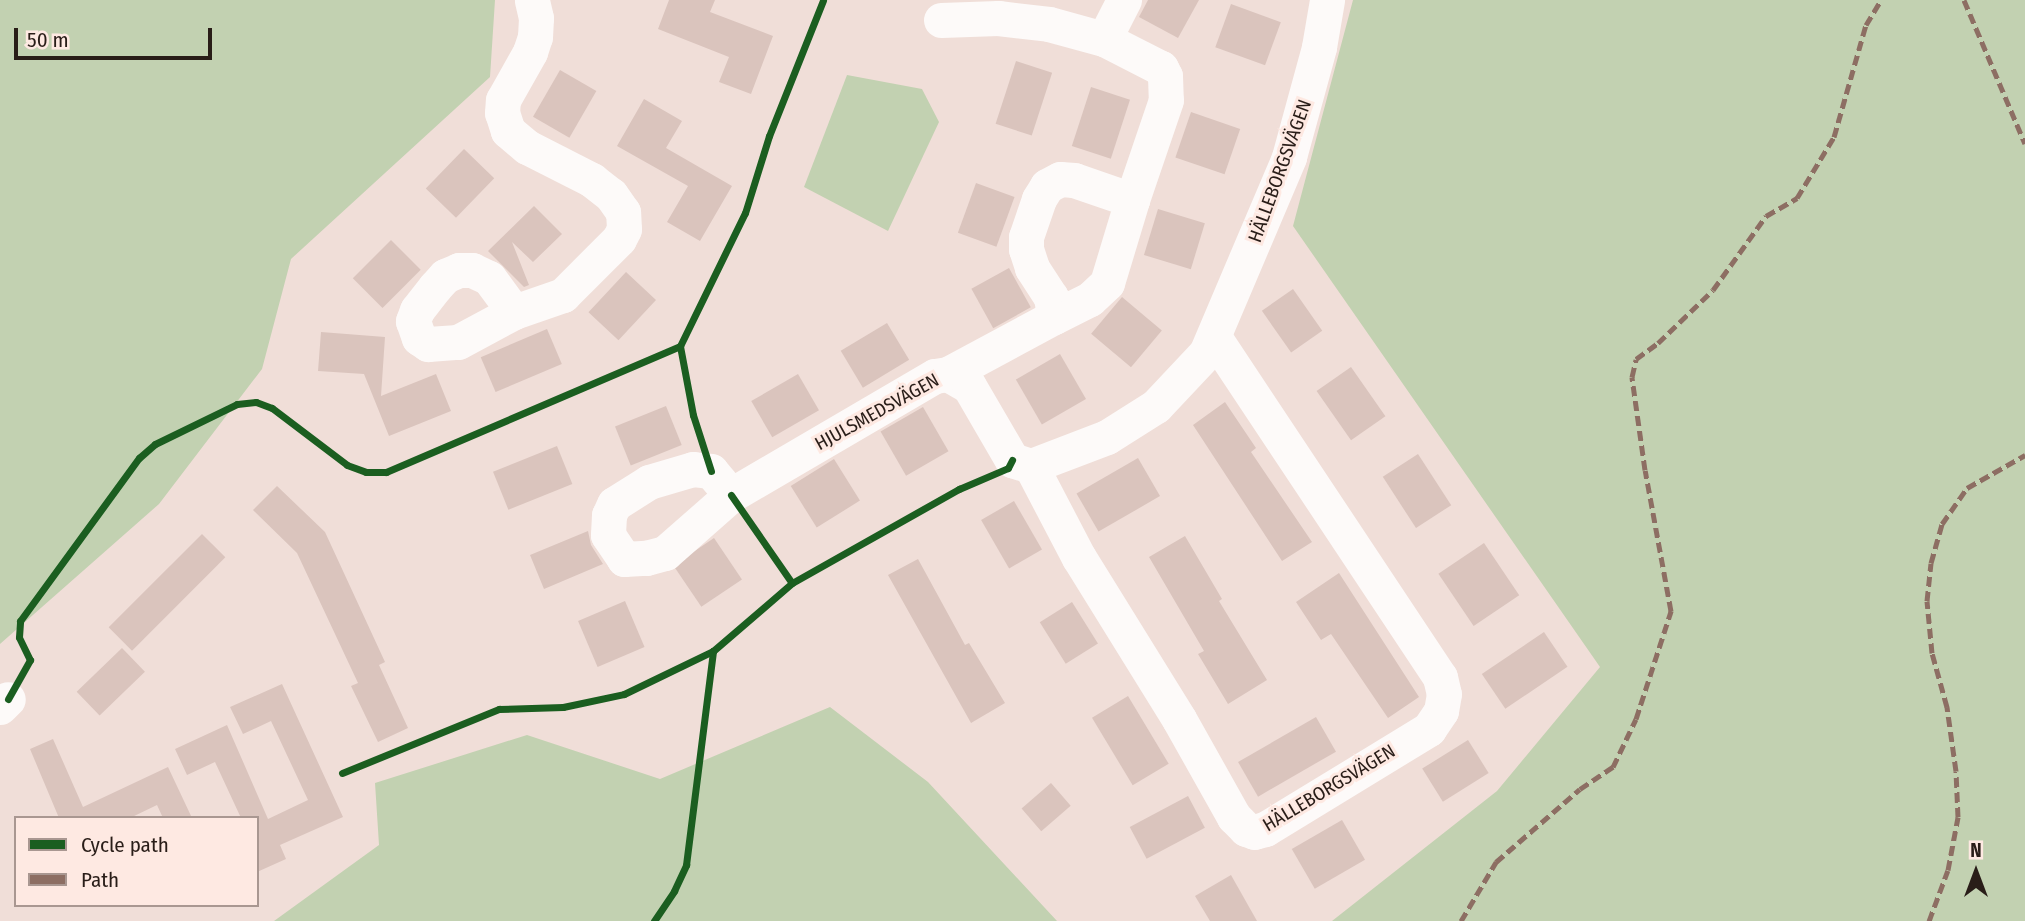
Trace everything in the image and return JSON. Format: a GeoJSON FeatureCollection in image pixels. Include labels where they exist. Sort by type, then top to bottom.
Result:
{"type":"FeatureCollection","features":[{"type":"Feature","properties":{"kind":"street"},"geometry":{"type":"LineString","coordinates":[[514,312],[563,295],[620,239],[624,229],[623,212],[611,195],[592,180],[527,147],[508,131],[502,113],[503,100],[535,37],[532,0]]}},
{"type":"Feature","properties":{"kind":"street"},"geometry":{"type":"LineString","coordinates":[[1104,39],[1124,0]]}},
{"type":"Feature","properties":{"kind":"street","name":"HÄLLEBORGSVÄGEN"},"geometry":{"type":"LineString","coordinates":[[1214,337],[1440,677],[1444,694],[1441,710],[1429,729],[1265,829],[1254,832],[1246,829],[1234,817],[1179,719],[1079,558],[1031,466],[1107,437],[1156,406],[1206,353],[1289,157],[1319,47],[1327,0]]}},
{"type":"Feature","properties":{"kind":"street"},"geometry":{"type":"LineString","coordinates":[[940,20],[1031,21],[1104,39],[1161,68],[1165,76],[1166,100],[1107,283],[1090,299],[948,374]]}},
{"type":"Feature","properties":{"kind":"street"},"geometry":{"type":"LineString","coordinates":[[1054,317],[1051,297],[1032,268],[1026,249],[1030,225],[1047,186],[1060,179],[1074,180],[1132,200]]}},
{"type":"Feature","properties":{"kind":"street","name":"HJULSMEDSVÄGEN"},"geometry":{"type":"LineString","coordinates":[[731,495],[935,376],[948,374],[969,386],[1012,460],[1031,466]]}},
{"type":"Feature","properties":{"kind":"green space"},"geometry":{"type":"Polygon","coordinates":[[[0,0],[495,0],[490,77],[291,259],[262,369],[159,504],[0,644],[0,0]]]}},
{"type":"Feature","properties":{"kind":"green space"},"geometry":{"type":"Polygon","coordinates":[[[1353,0],[2025,0],[2025,921],[1332,921],[1497,791],[1600,667],[1293,226],[1353,0]]]}},
{"type":"Feature","properties":{"kind":"green space"},"geometry":{"type":"Polygon","coordinates":[[[847,75],[922,89],[939,122],[888,231],[804,187],[847,75]]]}},
{"type":"Feature","properties":{"kind":"green space"},"geometry":{"type":"Polygon","coordinates":[[[830,707],[928,782],[1057,921],[274,921],[379,845],[375,783],[527,735],[660,779],[830,707]]]}},
{"type":"Feature","properties":{"kind":"building"},"geometry":{"type":"Polygon","coordinates":[[[669,0],[715,0],[710,12],[773,36],[751,94],[719,82],[729,57],[658,29],[669,0]]]}},
{"type":"Feature","properties":{"kind":"building"},"geometry":{"type":"Polygon","coordinates":[[[1148,0],[1199,0],[1178,38],[1139,17],[1148,0]]]}},
{"type":"Feature","properties":{"kind":"building"},"geometry":{"type":"Polygon","coordinates":[[[1231,4],[1281,22],[1265,65],[1215,47],[1231,4]]]}},
{"type":"Feature","properties":{"kind":"building"},"geometry":{"type":"Polygon","coordinates":[[[1016,61],[1052,73],[1032,136],[996,124],[1016,61]]]}},
{"type":"Feature","properties":{"kind":"building"},"geometry":{"type":"Polygon","coordinates":[[[560,70],[596,91],[569,138],[533,117],[560,70]]]}},
{"type":"Feature","properties":{"kind":"building"},"geometry":{"type":"Polygon","coordinates":[[[1091,87],[1130,100],[1111,159],[1072,146],[1091,87]]]}},
{"type":"Feature","properties":{"kind":"building"},"geometry":{"type":"Polygon","coordinates":[[[644,99],[682,121],[666,148],[732,186],[700,241],[667,222],[688,186],[617,146],[644,99]]]}},
{"type":"Feature","properties":{"kind":"building"},"geometry":{"type":"Polygon","coordinates":[[[1191,112],[1240,129],[1225,174],[1175,157],[1191,112]]]}},
{"type":"Feature","properties":{"kind":"building"},"geometry":{"type":"Polygon","coordinates":[[[464,149],[494,178],[456,218],[426,189],[464,149]]]}},
{"type":"Feature","properties":{"kind":"building"},"geometry":{"type":"Polygon","coordinates":[[[976,183],[1015,197],[996,247],[958,233],[976,183]]]}},
{"type":"Feature","properties":{"kind":"building"},"geometry":{"type":"Polygon","coordinates":[[[534,206],[562,234],[533,262],[512,242],[529,285],[524,287],[488,251],[534,206]]]}},
{"type":"Feature","properties":{"kind":"building"},"geometry":{"type":"Polygon","coordinates":[[[1158,209],[1205,223],[1191,269],[1144,255],[1158,209]]]}},
{"type":"Feature","properties":{"kind":"building"},"geometry":{"type":"Polygon","coordinates":[[[391,240],[421,270],[383,308],[353,278],[391,240]]]}},
{"type":"Feature","properties":{"kind":"building"},"geometry":{"type":"Polygon","coordinates":[[[1009,268],[1031,307],[993,328],[971,289],[1009,268]]]}},
{"type":"Feature","properties":{"kind":"building"},"geometry":{"type":"Polygon","coordinates":[[[626,272],[656,300],[618,340],[588,312],[626,272]]]}},
{"type":"Feature","properties":{"kind":"building"},"geometry":{"type":"Polygon","coordinates":[[[1293,289],[1322,331],[1291,353],[1262,311],[1293,289]]]}},
{"type":"Feature","properties":{"kind":"building"},"geometry":{"type":"Polygon","coordinates":[[[1122,297],[1162,330],[1131,367],[1091,334],[1122,297]]]}},
{"type":"Feature","properties":{"kind":"building"},"geometry":{"type":"Polygon","coordinates":[[[887,323],[909,360],[863,388],[841,351],[887,323]]]}},
{"type":"Feature","properties":{"kind":"building"},"geometry":{"type":"Polygon","coordinates":[[[547,329],[562,364],[496,392],[481,357],[547,329]]]}},
{"type":"Feature","properties":{"kind":"building"},"geometry":{"type":"Polygon","coordinates":[[[321,332],[385,337],[381,396],[436,374],[451,411],[389,436],[364,374],[318,371],[321,332]]]}},
{"type":"Feature","properties":{"kind":"building"},"geometry":{"type":"Polygon","coordinates":[[[1060,354],[1086,399],[1042,425],[1016,380],[1060,354]]]}},
{"type":"Feature","properties":{"kind":"building"},"geometry":{"type":"Polygon","coordinates":[[[1351,367],[1385,416],[1351,440],[1317,391],[1351,367]]]}},
{"type":"Feature","properties":{"kind":"building"},"geometry":{"type":"Polygon","coordinates":[[[798,374],[819,410],[772,437],[751,401],[798,374]]]}},
{"type":"Feature","properties":{"kind":"building"},"geometry":{"type":"Polygon","coordinates":[[[1225,402],[1256,448],[1251,452],[1312,542],[1282,561],[1193,425],[1225,402]]]}},
{"type":"Feature","properties":{"kind":"building"},"geometry":{"type":"Polygon","coordinates":[[[666,406],[682,445],[631,466],[615,427],[666,406]]]}},
{"type":"Feature","properties":{"kind":"building"},"geometry":{"type":"Polygon","coordinates":[[[923,407],[948,451],[906,476],[881,432],[923,407]]]}},
{"type":"Feature","properties":{"kind":"building"},"geometry":{"type":"Polygon","coordinates":[[[557,446],[572,484],[508,510],[493,472],[557,446]]]}},
{"type":"Feature","properties":{"kind":"building"},"geometry":{"type":"Polygon","coordinates":[[[1418,454],[1451,505],[1416,528],[1383,477],[1418,454]]]}},
{"type":"Feature","properties":{"kind":"building"},"geometry":{"type":"Polygon","coordinates":[[[1138,458],[1160,496],[1099,532],[1077,494],[1138,458]]]}},
{"type":"Feature","properties":{"kind":"building"},"geometry":{"type":"Polygon","coordinates":[[[834,459],[860,501],[817,528],[791,486],[834,459]]]}},
{"type":"Feature","properties":{"kind":"building"},"geometry":{"type":"Polygon","coordinates":[[[277,486],[325,532],[385,662],[379,665],[408,728],[378,742],[351,686],[358,683],[297,553],[253,510],[277,486]]]}},
{"type":"Feature","properties":{"kind":"building"},"geometry":{"type":"Polygon","coordinates":[[[1014,501],[1042,549],[1009,568],[981,520],[1014,501]]]}},
{"type":"Feature","properties":{"kind":"building"},"geometry":{"type":"Polygon","coordinates":[[[588,531],[591,545],[603,564],[544,589],[530,555],[588,531]]]}},
{"type":"Feature","properties":{"kind":"building"},"geometry":{"type":"Polygon","coordinates":[[[202,534],[225,557],[132,651],[109,627],[202,534]]]}},
{"type":"Feature","properties":{"kind":"building"},"geometry":{"type":"Polygon","coordinates":[[[1185,536],[1222,599],[1219,601],[1267,680],[1228,704],[1198,654],[1204,651],[1149,557],[1185,536]]]}},
{"type":"Feature","properties":{"kind":"building"},"geometry":{"type":"Polygon","coordinates":[[[714,538],[742,579],[701,607],[673,565],[714,538]]]}},
{"type":"Feature","properties":{"kind":"building"},"geometry":{"type":"Polygon","coordinates":[[[1484,543],[1519,595],[1474,626],[1438,574],[1484,543]]]}},
{"type":"Feature","properties":{"kind":"building"},"geometry":{"type":"Polygon","coordinates":[[[918,559],[965,645],[969,643],[1005,703],[971,723],[888,575],[918,559]]]}},
{"type":"Feature","properties":{"kind":"building"},"geometry":{"type":"Polygon","coordinates":[[[1339,573],[1419,697],[1388,718],[1331,634],[1321,640],[1296,602],[1339,573]]]}},
{"type":"Feature","properties":{"kind":"building"},"geometry":{"type":"Polygon","coordinates":[[[625,601],[645,647],[598,667],[578,621],[625,601]]]}},
{"type":"Feature","properties":{"kind":"building"},"geometry":{"type":"Polygon","coordinates":[[[1072,602],[1098,644],[1066,664],[1040,622],[1072,602]]]}},
{"type":"Feature","properties":{"kind":"building"},"geometry":{"type":"Polygon","coordinates":[[[1544,632],[1567,667],[1505,709],[1482,674],[1544,632]]]}},
{"type":"Feature","properties":{"kind":"building"},"geometry":{"type":"Polygon","coordinates":[[[122,648],[145,672],[100,716],[77,692],[122,648]]]}},
{"type":"Feature","properties":{"kind":"building"},"geometry":{"type":"Polygon","coordinates":[[[282,684],[343,817],[280,845],[286,859],[259,871],[259,816],[240,816],[215,762],[187,775],[175,749],[227,725],[268,819],[308,800],[271,721],[243,734],[230,707],[282,684]]]}},
{"type":"Feature","properties":{"kind":"building"},"geometry":{"type":"Polygon","coordinates":[[[1128,696],[1169,764],[1133,785],[1092,718],[1128,696]]]}},
{"type":"Feature","properties":{"kind":"building"},"geometry":{"type":"Polygon","coordinates":[[[1316,717],[1336,752],[1258,797],[1238,762],[1316,717]]]}},
{"type":"Feature","properties":{"kind":"building"},"geometry":{"type":"Polygon","coordinates":[[[53,739],[83,807],[168,767],[191,816],[162,816],[157,805],[134,816],[58,816],[30,749],[53,739]]]}},
{"type":"Feature","properties":{"kind":"building"},"geometry":{"type":"Polygon","coordinates":[[[1468,740],[1489,773],[1443,802],[1422,769],[1468,740]]]}},
{"type":"Feature","properties":{"kind":"building"},"geometry":{"type":"Polygon","coordinates":[[[1051,783],[1071,806],[1041,831],[1022,809],[1051,783]]]}},
{"type":"Feature","properties":{"kind":"building"},"geometry":{"type":"Polygon","coordinates":[[[1188,796],[1205,828],[1147,859],[1130,827],[1188,796]]]}},
{"type":"Feature","properties":{"kind":"building"},"geometry":{"type":"Polygon","coordinates":[[[1342,820],[1365,860],[1315,889],[1292,849],[1342,820]]]}},
{"type":"Feature","properties":{"kind":"building"},"geometry":{"type":"Polygon","coordinates":[[[1231,875],[1257,921],[1210,921],[1195,896],[1231,875]]]}},
{"type":"Feature","properties":{"kind":"marked path"},"geometry":{"type":"LineString","coordinates":[[1461,921],[1496,862],[1580,789],[1613,767],[1636,719],[1671,611],[1645,470],[1632,377],[1636,359],[1658,343],[1713,290],[1766,216],[1797,198],[1834,137],[1866,25],[1881,0]]}},
{"type":"Feature","properties":{"kind":"marked path"},"geometry":{"type":"LineString","coordinates":[[1964,0],[2025,144]]}},
{"type":"Feature","properties":{"kind":"marked path"},"geometry":{"type":"LineString","coordinates":[[1929,921],[1948,870],[1958,817],[1956,771],[1947,707],[1932,653],[1927,601],[1931,563],[1942,524],[1967,488],[2025,455]]}},
{"type":"Feature","properties":{"kind":"cycle path"},"geometry":{"type":"LineString","coordinates":[[711,471],[693,415],[680,346],[745,213],[769,136],[823,0]]}},
{"type":"Feature","properties":{"kind":"cycle path"},"geometry":{"type":"LineString","coordinates":[[8,699],[30,660],[19,637],[20,621],[139,458],[155,444],[237,404],[256,402],[272,408],[347,465],[366,472],[386,472],[680,346]]}},
{"type":"Feature","properties":{"kind":"cycle path"},"geometry":{"type":"LineString","coordinates":[[342,773],[499,709],[563,707],[624,694],[713,651],[792,583],[959,489],[1008,468],[1012,460]]}},
{"type":"Feature","properties":{"kind":"cycle path"},"geometry":{"type":"LineString","coordinates":[[731,495],[792,583]]}},
{"type":"Feature","properties":{"kind":"cycle path"},"geometry":{"type":"LineString","coordinates":[[654,921],[674,891],[686,865],[713,651]]}}]}
